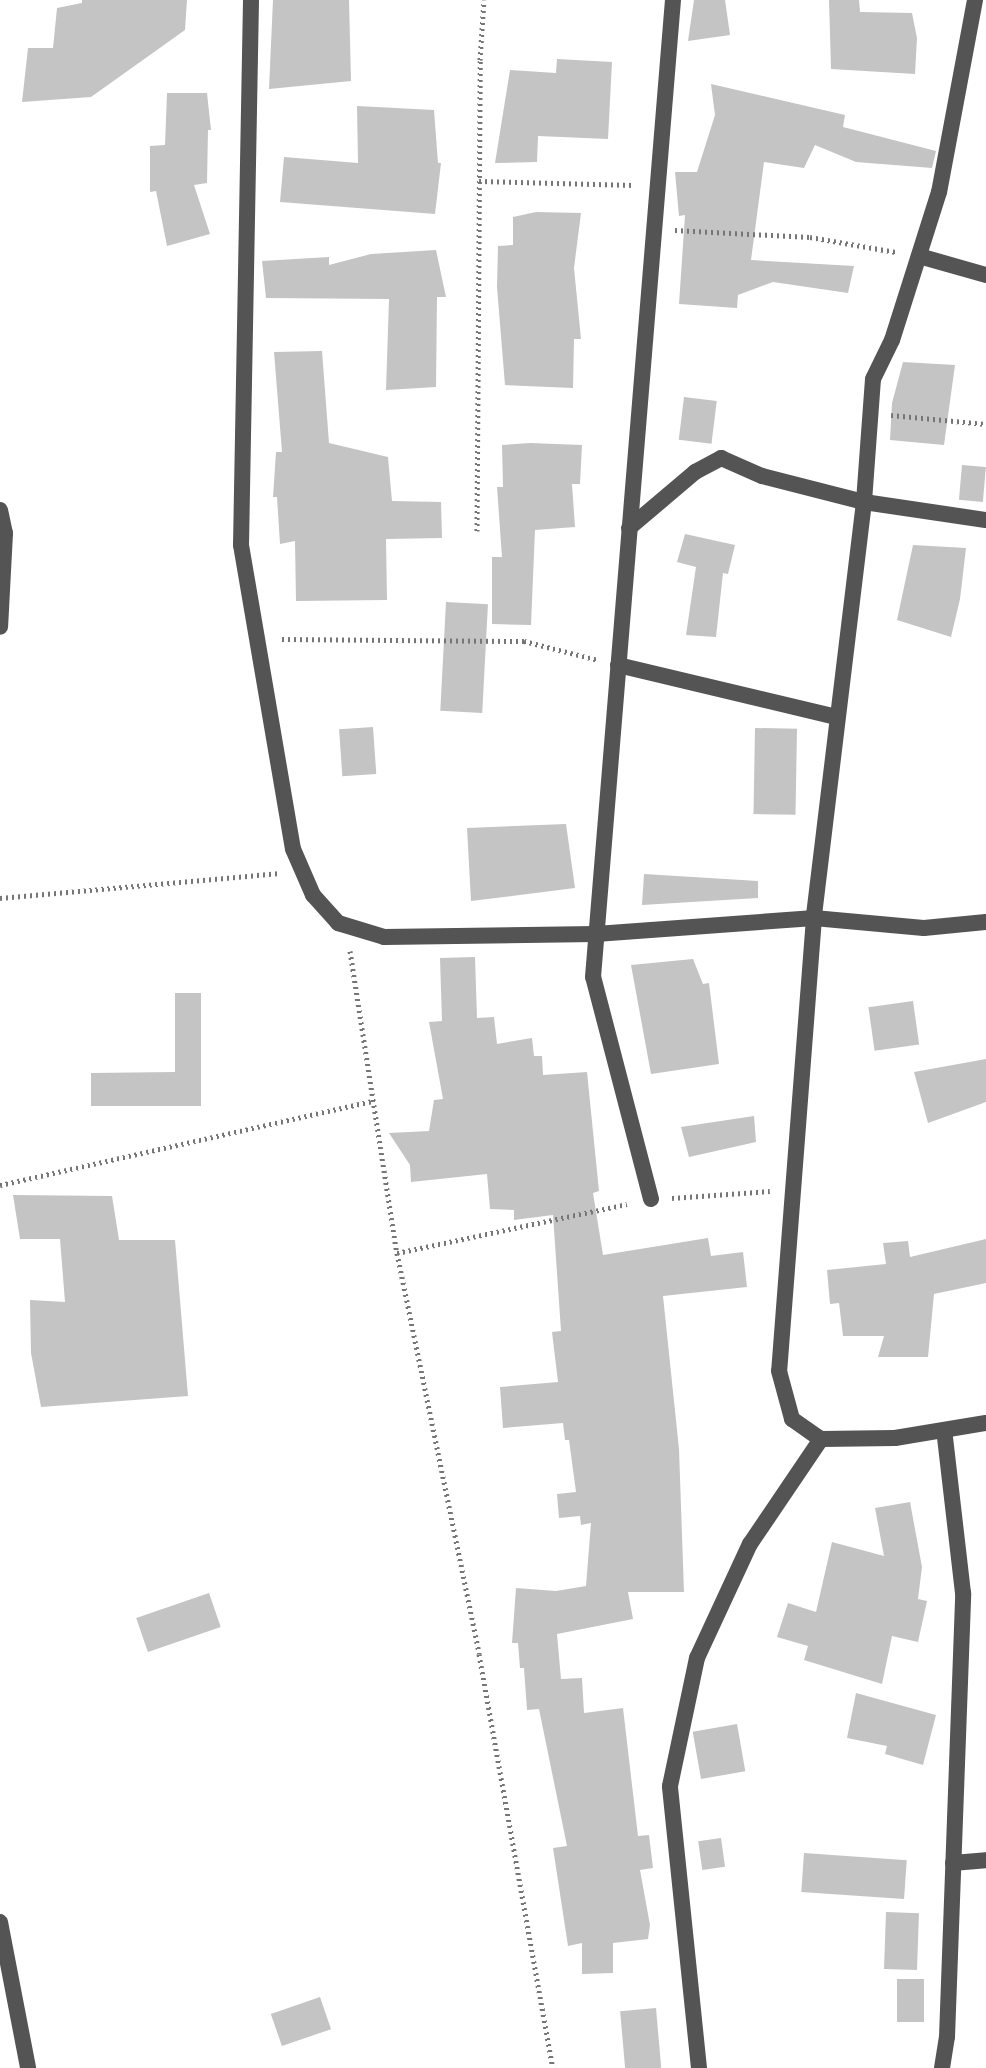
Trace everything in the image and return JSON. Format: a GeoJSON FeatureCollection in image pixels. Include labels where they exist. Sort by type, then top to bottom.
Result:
{"type":"FeatureCollection","features":[{"type":"Feature","properties":{"kind":"street"},"geometry":{"type":"LineString","coordinates":[[251,0],[241,545],[293,849],[313,895],[338,923],[384,937],[596,934],[814,918],[924,928],[986,922]]}},
{"type":"Feature","properties":{"kind":"street"},"geometry":{"type":"LineString","coordinates":[[651,1199],[593,977],[673,0]]}},
{"type":"Feature","properties":{"kind":"street"},"geometry":{"type":"LineString","coordinates":[[975,0],[939,192],[892,340],[873,379],[864,502],[814,918],[779,1371],[792,1419],[821,1439],[895,1438],[986,1423]]}},
{"type":"Feature","properties":{"kind":"street"},"geometry":{"type":"LineString","coordinates":[[919,256],[986,275]]}},
{"type":"Feature","properties":{"kind":"street"},"geometry":{"type":"LineString","coordinates":[[629,528],[695,472],[721,458],[762,476],[864,502],[986,520]]}},
{"type":"Feature","properties":{"kind":"street"},"geometry":{"type":"LineString","coordinates":[[0,510],[5,533],[0,627]]}},
{"type":"Feature","properties":{"kind":"street"},"geometry":{"type":"LineString","coordinates":[[618,665],[837,717]]}},
{"type":"Feature","properties":{"kind":"street"},"geometry":{"type":"LineString","coordinates":[[942,2068],[963,1593],[944,1430]]}},
{"type":"Feature","properties":{"kind":"street"},"geometry":{"type":"LineString","coordinates":[[699,2068],[670,1786],[697,1658],[750,1544],[821,1439]]}},
{"type":"Feature","properties":{"kind":"street"},"geometry":{"type":"LineString","coordinates":[[953,1863],[986,1860]]}},
{"type":"Feature","properties":{"kind":"street"},"geometry":{"type":"LineString","coordinates":[[0,1922],[28,2068]]}},
{"type":"Feature","properties":{"kind":"path"},"geometry":{"type":"LineString","coordinates":[[477,531],[479,181],[484,0]]}},
{"type":"Feature","properties":{"kind":"path"},"geometry":{"type":"LineString","coordinates":[[479,181],[658,186]]}},
{"type":"Feature","properties":{"kind":"path"},"geometry":{"type":"LineString","coordinates":[[654,229],[810,237],[919,256]]}},
{"type":"Feature","properties":{"kind":"path"},"geometry":{"type":"LineString","coordinates":[[871,413],[986,424]]}},
{"type":"Feature","properties":{"kind":"path"},"geometry":{"type":"LineString","coordinates":[[257,639],[524,641],[618,665]]}},
{"type":"Feature","properties":{"kind":"path"},"geometry":{"type":"LineString","coordinates":[[0,898],[303,871]]}},
{"type":"Feature","properties":{"kind":"path"},"geometry":{"type":"LineString","coordinates":[[347,926],[397,1253],[479,1654],[553,2068]]}},
{"type":"Feature","properties":{"kind":"path"},"geometry":{"type":"LineString","coordinates":[[0,1185],[373,1101]]}},
{"type":"Feature","properties":{"kind":"path"},"geometry":{"type":"LineString","coordinates":[[397,1253],[651,1199],[793,1190]]}},
{"type":"Feature","properties":{"kind":"building"},"geometry":{"type":"Polygon","coordinates":[[[82,0],[187,0],[185,30],[91,97],[22,102],[28,48],[53,48],[57,8],[82,3],[82,0]]]}},
{"type":"Feature","properties":{"kind":"building"},"geometry":{"type":"Polygon","coordinates":[[[273,0],[349,0],[351,81],[269,89],[273,0]]]}},
{"type":"Feature","properties":{"kind":"building"},"geometry":{"type":"Polygon","coordinates":[[[694,0],[725,0],[730,35],[688,41],[694,0]]]}},
{"type":"Feature","properties":{"kind":"building"},"geometry":{"type":"Polygon","coordinates":[[[829,0],[859,0],[860,12],[912,13],[917,38],[915,74],[831,69],[829,0]]]}},
{"type":"Feature","properties":{"kind":"building"},"geometry":{"type":"Polygon","coordinates":[[[557,59],[612,62],[608,139],[538,136],[537,162],[495,163],[510,70],[556,73],[557,59]]]}},
{"type":"Feature","properties":{"kind":"building"},"geometry":{"type":"Polygon","coordinates":[[[711,84],[845,115],[843,127],[936,151],[932,168],[856,162],[815,145],[804,168],[764,162],[751,260],[854,266],[848,293],[773,282],[738,295],[737,308],[679,304],[685,215],[679,216],[675,172],[697,172],[715,115],[711,84]]]}},
{"type":"Feature","properties":{"kind":"building"},"geometry":{"type":"Polygon","coordinates":[[[167,93],[207,93],[211,130],[208,130],[207,183],[194,185],[210,234],[167,246],[156,191],[150,192],[150,146],[165,145],[167,93]]]}},
{"type":"Feature","properties":{"kind":"building"},"geometry":{"type":"Polygon","coordinates":[[[357,106],[434,110],[438,163],[441,163],[435,214],[280,202],[284,157],[358,163],[357,106]]]}},
{"type":"Feature","properties":{"kind":"building"},"geometry":{"type":"Polygon","coordinates":[[[536,212],[581,213],[574,268],[581,339],[574,339],[573,388],[505,385],[497,287],[498,246],[513,245],[513,217],[536,212]]]}},
{"type":"Feature","properties":{"kind":"building"},"geometry":{"type":"Polygon","coordinates":[[[436,250],[446,297],[437,297],[436,387],[386,390],[389,299],[266,298],[262,261],[329,257],[329,265],[371,254],[436,250]]]}},
{"type":"Feature","properties":{"kind":"building"},"geometry":{"type":"Polygon","coordinates":[[[322,351],[329,443],[388,457],[392,501],[441,502],[442,538],[386,539],[387,600],[296,601],[295,541],[280,544],[277,497],[273,497],[276,452],[282,452],[274,352],[322,351]]]}},
{"type":"Feature","properties":{"kind":"building"},"geometry":{"type":"Polygon","coordinates":[[[903,362],[955,365],[944,445],[890,440],[892,403],[903,362]]]}},
{"type":"Feature","properties":{"kind":"building"},"geometry":{"type":"Polygon","coordinates":[[[684,397],[717,401],[712,444],[679,440],[684,397]]]}},
{"type":"Feature","properties":{"kind":"building"},"geometry":{"type":"Polygon","coordinates":[[[502,445],[582,445],[580,484],[572,484],[575,527],[535,530],[531,625],[492,624],[492,557],[502,557],[497,487],[503,487],[502,445]]]}},
{"type":"Feature","properties":{"kind":"building"},"geometry":{"type":"Polygon","coordinates":[[[962,465],[986,467],[983,502],[959,500],[962,465]]]}},
{"type":"Feature","properties":{"kind":"building"},"geometry":{"type":"Polygon","coordinates":[[[685,534],[735,545],[728,574],[723,573],[716,637],[686,635],[696,567],[677,562],[685,534]]]}},
{"type":"Feature","properties":{"kind":"building"},"geometry":{"type":"Polygon","coordinates":[[[913,545],[966,548],[960,599],[951,637],[897,620],[913,545]]]}},
{"type":"Feature","properties":{"kind":"building"},"geometry":{"type":"Polygon","coordinates":[[[446,602],[488,604],[482,713],[440,711],[446,602]]]}},
{"type":"Feature","properties":{"kind":"building"},"geometry":{"type":"Polygon","coordinates":[[[373,727],[376,774],[342,776],[339,729],[373,727]]]}},
{"type":"Feature","properties":{"kind":"building"},"geometry":{"type":"Polygon","coordinates":[[[755,728],[797,729],[795,815],[753,814],[755,728]]]}},
{"type":"Feature","properties":{"kind":"building"},"geometry":{"type":"Polygon","coordinates":[[[566,824],[575,888],[471,901],[467,828],[566,824]]]}},
{"type":"Feature","properties":{"kind":"building"},"geometry":{"type":"Polygon","coordinates":[[[644,874],[758,881],[758,898],[642,905],[644,874]]]}},
{"type":"Feature","properties":{"kind":"building"},"geometry":{"type":"Polygon","coordinates":[[[475,957],[477,1018],[494,1017],[497,1044],[532,1038],[534,1056],[542,1056],[543,1075],[587,1072],[599,1191],[593,1193],[603,1255],[708,1238],[711,1256],[743,1252],[747,1287],[663,1296],[679,1449],[684,1592],[628,1592],[633,1619],[557,1634],[561,1679],[582,1678],[584,1713],[623,1708],[638,1836],[649,1835],[653,1868],[640,1870],[650,1925],[648,1939],[613,1943],[613,1973],[582,1974],[582,1943],[568,1946],[553,1848],[567,1846],[539,1709],[527,1710],[524,1668],[520,1668],[518,1643],[512,1643],[516,1588],[556,1591],[586,1586],[591,1523],[581,1525],[580,1516],[559,1518],[557,1494],[576,1492],[569,1440],[565,1440],[563,1423],[503,1428],[500,1387],[558,1382],[552,1332],[561,1331],[553,1215],[514,1220],[514,1210],[490,1209],[487,1174],[411,1182],[410,1165],[389,1133],[429,1131],[434,1100],[443,1099],[429,1022],[442,1021],[440,958],[475,957]]]}},
{"type":"Feature","properties":{"kind":"building"},"geometry":{"type":"Polygon","coordinates":[[[693,959],[703,984],[709,983],[719,1064],[651,1074],[631,965],[693,959]]]}},
{"type":"Feature","properties":{"kind":"building"},"geometry":{"type":"Polygon","coordinates":[[[175,993],[201,993],[201,1106],[91,1106],[91,1073],[175,1072],[175,993]]]}},
{"type":"Feature","properties":{"kind":"building"},"geometry":{"type":"Polygon","coordinates":[[[913,1001],[919,1045],[875,1051],[868,1007],[913,1001]]]}},
{"type":"Feature","properties":{"kind":"building"},"geometry":{"type":"Polygon","coordinates":[[[986,1059],[986,1102],[928,1123],[914,1072],[986,1059]]]}},
{"type":"Feature","properties":{"kind":"building"},"geometry":{"type":"Polygon","coordinates":[[[754,1116],[756,1142],[689,1157],[681,1127],[754,1116]]]}},
{"type":"Feature","properties":{"kind":"building"},"geometry":{"type":"Polygon","coordinates":[[[13,1195],[112,1196],[119,1240],[175,1240],[188,1396],[41,1407],[31,1353],[30,1300],[65,1302],[60,1239],[20,1239],[13,1195]]]}},
{"type":"Feature","properties":{"kind":"building"},"geometry":{"type":"Polygon","coordinates":[[[986,1239],[986,1283],[934,1294],[928,1357],[878,1357],[884,1336],[843,1336],[839,1303],[830,1304],[827,1270],[886,1264],[883,1243],[908,1241],[910,1257],[986,1239]]]}},
{"type":"Feature","properties":{"kind":"building"},"geometry":{"type":"Polygon","coordinates":[[[910,1502],[922,1567],[918,1599],[927,1601],[918,1642],[892,1636],[882,1684],[804,1660],[808,1646],[777,1637],[788,1603],[816,1612],[832,1542],[884,1556],[875,1508],[910,1502]]]}},
{"type":"Feature","properties":{"kind":"building"},"geometry":{"type":"Polygon","coordinates":[[[209,1593],[221,1627],[148,1652],[136,1618],[209,1593]]]}},
{"type":"Feature","properties":{"kind":"building"},"geometry":{"type":"Polygon","coordinates":[[[856,1693],[936,1715],[923,1765],[885,1754],[887,1746],[847,1738],[856,1693]]]}},
{"type":"Feature","properties":{"kind":"building"},"geometry":{"type":"Polygon","coordinates":[[[737,1724],[745,1771],[701,1779],[693,1732],[737,1724]]]}},
{"type":"Feature","properties":{"kind":"building"},"geometry":{"type":"Polygon","coordinates":[[[721,1838],[725,1867],[702,1870],[698,1841],[721,1838]]]}},
{"type":"Feature","properties":{"kind":"building"},"geometry":{"type":"Polygon","coordinates":[[[804,1853],[907,1860],[904,1899],[801,1892],[804,1853]]]}},
{"type":"Feature","properties":{"kind":"building"},"geometry":{"type":"Polygon","coordinates":[[[886,1912],[919,1913],[917,1970],[884,1969],[886,1912]]]}},
{"type":"Feature","properties":{"kind":"building"},"geometry":{"type":"Polygon","coordinates":[[[897,1979],[924,1979],[924,2022],[897,2022],[897,1979]]]}},
{"type":"Feature","properties":{"kind":"building"},"geometry":{"type":"Polygon","coordinates":[[[320,1997],[331,2029],[282,2046],[271,2014],[320,1997]]]}},
{"type":"Feature","properties":{"kind":"building"},"geometry":{"type":"Polygon","coordinates":[[[656,2008],[661,2068],[625,2068],[620,2011],[656,2008]]]}}]}
